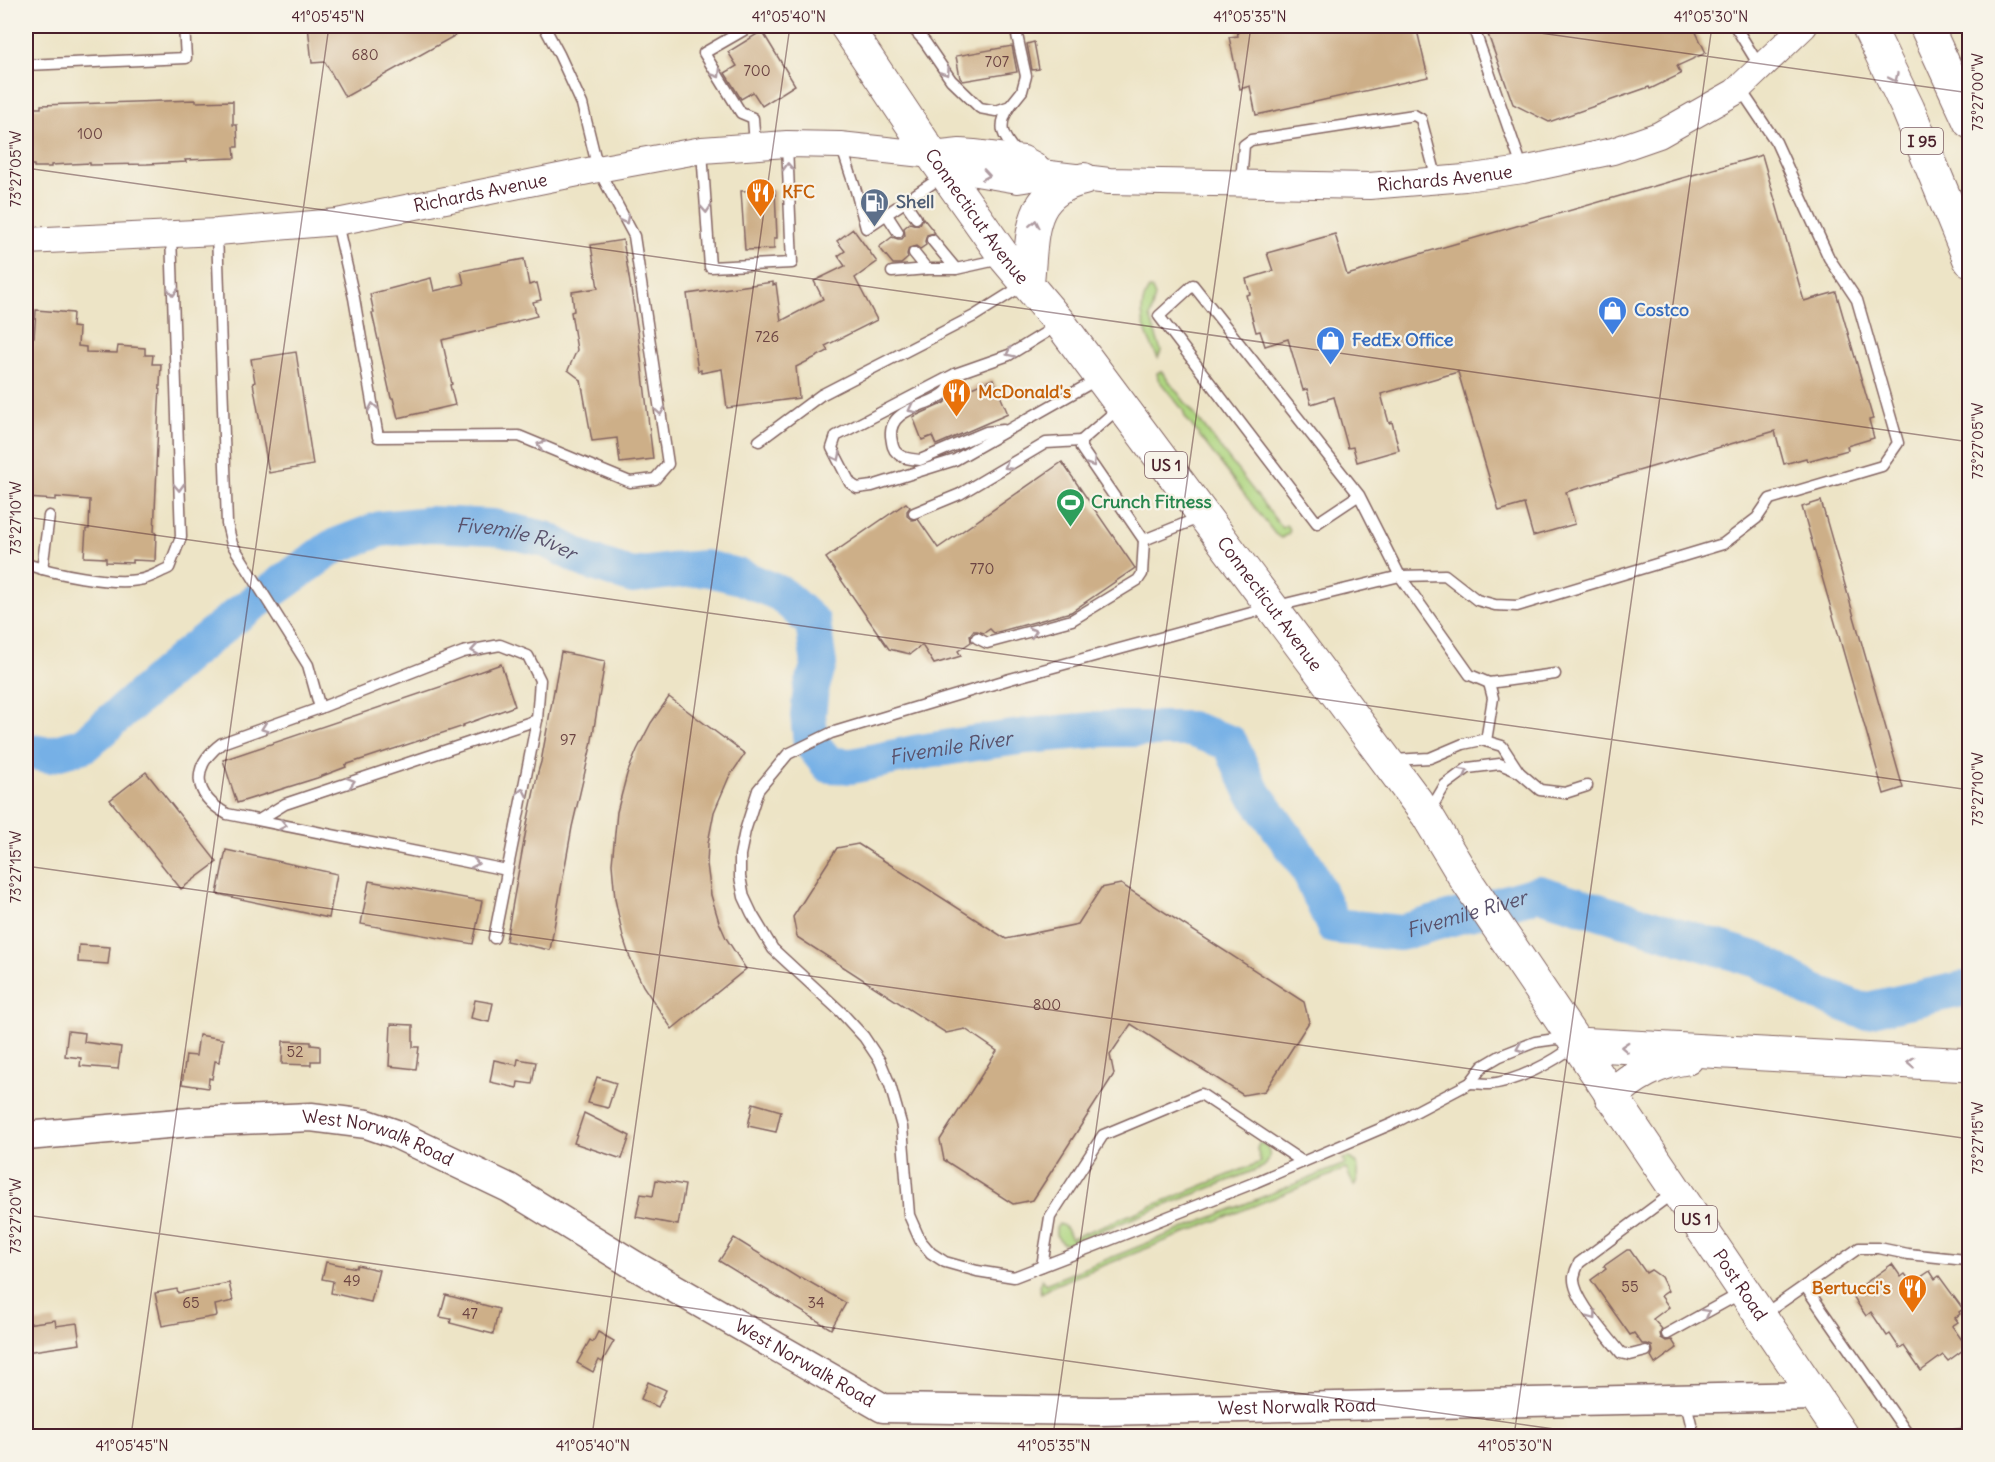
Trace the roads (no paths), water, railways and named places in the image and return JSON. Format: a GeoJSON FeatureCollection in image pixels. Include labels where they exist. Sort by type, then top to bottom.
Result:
{"type":"FeatureCollection","features":[{"type":"Feature","properties":{"kind":"highway","name":"I 95"},"geometry":{"type":"LineString","coordinates":[[1868,26],[1912,120],[1970,260]]}},
{"type":"Feature","properties":{"kind":"highway","name":"I 95"},"geometry":{"type":"LineString","coordinates":[[1926,26],[1970,122]]}},
{"type":"Feature","properties":{"kind":"highway"},"geometry":{"type":"LineString","coordinates":[[1576,1044],[1970,1065]]}},
{"type":"Feature","properties":{"kind":"highway"},"geometry":{"type":"LineString","coordinates":[[1611,1096],[1626,1082],[1642,1072],[1669,1061],[1702,1055],[1746,1052]]}},
{"type":"Feature","properties":{"kind":"main road","name":"Connecticut Avenue"},"geometry":{"type":"LineString","coordinates":[[846,26],[1005,258],[1028,282],[1101,377],[1427,815],[1466,880],[1576,1044]]}},
{"type":"Feature","properties":{"kind":"main road"},"geometry":{"type":"LineString","coordinates":[[1028,282],[1034,229],[1039,209],[1060,187],[1084,179]]}},
{"type":"Feature","properties":{"kind":"main road","name":"Post Road"},"geometry":{"type":"LineString","coordinates":[[1576,1044],[1842,1437]]}},
{"type":"Feature","properties":{"kind":"main road","name":"West Norwalk Road"},"geometry":{"type":"LineString","coordinates":[[26,1136],[191,1122],[311,1117],[367,1124],[396,1134],[509,1188],[634,1265],[883,1408],[1099,1411],[1814,1396]]}},
{"type":"Feature","properties":{"kind":"street","name":"Richards Avenue"},"geometry":{"type":"LineString","coordinates":[[26,241],[217,232],[337,222],[702,150],[787,144],[840,145],[1018,180],[1031,178],[1032,166],[1084,179],[1369,186],[1523,170],[1613,151],[1659,135],[1735,92],[1804,26]]}},
{"type":"Feature","properties":{"kind":"lane"},"geometry":{"type":"LineString","coordinates":[[26,65],[186,58],[184,26]]}},
{"type":"Feature","properties":{"kind":"lane"},"geometry":{"type":"LineString","coordinates":[[337,222],[354,298],[378,437],[519,436],[630,482],[655,479],[668,464],[634,236],[598,169],[582,104],[544,26]]}},
{"type":"Feature","properties":{"kind":"lane"},"geometry":{"type":"LineString","coordinates":[[751,26],[704,53],[741,112],[753,118],[755,146]]}},
{"type":"Feature","properties":{"kind":"lane"},"geometry":{"type":"LineString","coordinates":[[911,26],[951,80],[980,108],[996,111],[1010,106]]}},
{"type":"Feature","properties":{"kind":"lane"},"geometry":{"type":"LineString","coordinates":[[1015,26],[1026,76],[1022,91],[1002,118],[1003,132],[1006,141],[1032,166]]}},
{"type":"Feature","properties":{"kind":"lane"},"geometry":{"type":"LineString","coordinates":[[1473,26],[1523,170]]}},
{"type":"Feature","properties":{"kind":"lane"},"geometry":{"type":"LineString","coordinates":[[1735,26],[1760,68]]}},
{"type":"Feature","properties":{"kind":"lane"},"geometry":{"type":"LineString","coordinates":[[1576,1044],[1556,1040],[1535,1042],[1500,1056],[1483,1066],[1470,1083],[1394,1123],[1303,1162],[1014,1277],[977,1271],[945,1262],[931,1253],[920,1240],[909,1215],[902,1127],[880,1060],[864,1037],[841,1012],[772,949],[744,897],[740,877],[740,855],[758,790],[788,754],[831,733],[1010,679],[1273,607],[1400,576],[1444,575],[1477,600],[1495,605],[1517,606],[1723,544],[1757,518],[1770,499],[1882,466],[1898,443],[1857,300],[1829,258],[1776,142],[1740,87]]}},
{"type":"Feature","properties":{"kind":"lane"},"geometry":{"type":"LineString","coordinates":[[1241,182],[1244,145],[1251,140],[1414,115],[1421,119],[1437,180]]}},
{"type":"Feature","properties":{"kind":"lane"},"geometry":{"type":"LineString","coordinates":[[702,150],[710,267],[792,263],[787,144]]}},
{"type":"Feature","properties":{"kind":"lane"},"geometry":{"type":"LineString","coordinates":[[840,145],[866,228],[905,202],[939,164]]}},
{"type":"Feature","properties":{"kind":"lane"},"geometry":{"type":"LineString","coordinates":[[905,202],[916,218]]}},
{"type":"Feature","properties":{"kind":"lane"},"geometry":{"type":"LineString","coordinates":[[887,215],[898,232]]}},
{"type":"Feature","properties":{"kind":"lane"},"geometry":{"type":"LineString","coordinates":[[217,232],[227,524],[232,544],[308,665],[320,708]]}},
{"type":"Feature","properties":{"kind":"lane"},"geometry":{"type":"LineString","coordinates":[[26,564],[42,569],[119,582],[141,580],[169,568],[181,537],[171,234]]}},
{"type":"Feature","properties":{"kind":"lane"},"geometry":{"type":"LineString","coordinates":[[932,240],[956,269]]}},
{"type":"Feature","properties":{"kind":"lane"},"geometry":{"type":"LineString","coordinates":[[915,254],[927,269]]}},
{"type":"Feature","properties":{"kind":"lane"},"geometry":{"type":"LineString","coordinates":[[892,272],[956,269],[1005,258]]}},
{"type":"Feature","properties":{"kind":"lane"},"geometry":{"type":"LineString","coordinates":[[759,441],[820,395],[974,316],[1028,282]]}},
{"type":"Feature","properties":{"kind":"lane"},"geometry":{"type":"LineString","coordinates":[[1359,495],[1317,523],[1159,316],[1193,285],[1359,495],[1400,576],[1470,675],[1489,683],[1555,674]]}},
{"type":"Feature","properties":{"kind":"lane"},"geometry":{"type":"LineString","coordinates":[[1060,323],[1009,355],[955,374],[836,436],[832,448],[850,483],[857,488],[872,486],[955,460],[1101,377]]}},
{"type":"Feature","properties":{"kind":"lane"},"geometry":{"type":"LineString","coordinates":[[955,374],[946,392],[900,415],[893,423],[892,446],[898,454],[920,460],[986,432],[1010,429]]}},
{"type":"Feature","properties":{"kind":"lane"},"geometry":{"type":"LineString","coordinates":[[914,513],[960,494],[1046,443],[1081,441],[1122,406]]}},
{"type":"Feature","properties":{"kind":"lane"},"geometry":{"type":"LineString","coordinates":[[977,638],[987,643],[1072,620],[1138,580],[1142,574],[1144,540],[1081,448],[1081,441]]}},
{"type":"Feature","properties":{"kind":"lane"},"geometry":{"type":"LineString","coordinates":[[1144,540],[1204,515]]}},
{"type":"Feature","properties":{"kind":"lane"},"geometry":{"type":"LineString","coordinates":[[42,569],[49,516]]}},
{"type":"Feature","properties":{"kind":"lane"},"geometry":{"type":"LineString","coordinates":[[494,938],[537,720],[540,680],[528,656],[500,645],[463,652],[320,708],[222,743],[209,753],[202,764],[200,786],[206,799],[227,814],[507,870]]}},
{"type":"Feature","properties":{"kind":"lane"},"geometry":{"type":"LineString","coordinates":[[1486,741],[1493,698],[1489,683]]}},
{"type":"Feature","properties":{"kind":"lane"},"geometry":{"type":"LineString","coordinates":[[259,820],[285,804],[537,720]]}},
{"type":"Feature","properties":{"kind":"lane"},"geometry":{"type":"LineString","coordinates":[[1386,760],[1430,758],[1463,744],[1482,740],[1502,746],[1519,772],[1540,790],[1565,793],[1587,786]]}},
{"type":"Feature","properties":{"kind":"lane"},"geometry":{"type":"LineString","coordinates":[[1427,815],[1445,785],[1468,768],[1500,764],[1519,772]]}},
{"type":"Feature","properties":{"kind":"lane"},"geometry":{"type":"LineString","coordinates":[[1470,1083],[1489,1084],[1508,1079],[1562,1056],[1576,1044]]}},
{"type":"Feature","properties":{"kind":"lane"},"geometry":{"type":"LineString","coordinates":[[1042,1266],[1050,1217],[1103,1135],[1201,1094],[1303,1162]]}},
{"type":"Feature","properties":{"kind":"lane"},"geometry":{"type":"LineString","coordinates":[[1646,1351],[1630,1355],[1621,1353],[1578,1293],[1574,1276],[1579,1263],[1676,1190]]}},
{"type":"Feature","properties":{"kind":"lane"},"geometry":{"type":"LineString","coordinates":[[1667,1334],[1805,1286],[1859,1248],[1879,1248],[1908,1254],[1966,1260],[1970,1265]]}},
{"type":"Feature","properties":{"kind":"lane"},"geometry":{"type":"LineString","coordinates":[[1805,1286],[1909,1437]]}},
{"type":"Feature","properties":{"kind":"lane"},"geometry":{"type":"LineString","coordinates":[[1685,1398],[1694,1437]]}},
{"type":"Feature","properties":{"kind":"lane"},"geometry":{"type":"LineString","coordinates":[[1950,1437],[1970,1433]]}},
{"type":"Feature","properties":{"kind":"waterway","name":"Fivemile River"},"geometry":{"type":"LineString","coordinates":[[26,751],[49,755],[84,745],[188,654],[237,615],[333,547],[380,529],[430,524],[493,527],[545,539],[587,561],[633,576],[705,568],[741,577],[781,594],[813,623],[819,664],[811,689],[808,715],[811,743],[829,765],[852,766],[976,743],[1104,729],[1190,729],[1230,743],[1251,789],[1307,867],[1334,926],[1400,933],[1539,893],[1761,961],[1809,990],[1863,1011],[1962,989],[1970,991]]}},
{"type":"Feature","properties":{"kind":"place","name":"KFC"},"geometry":{"type":"Point","coordinates":[761,218]}},
{"type":"Feature","properties":{"kind":"place","name":"Shell"},"geometry":{"type":"Point","coordinates":[875,228]}},
{"type":"Feature","properties":{"kind":"place","name":"Costco"},"geometry":{"type":"Point","coordinates":[1613,336]}},
{"type":"Feature","properties":{"kind":"place","name":"FedEx Office"},"geometry":{"type":"Point","coordinates":[1331,366]}},
{"type":"Feature","properties":{"kind":"place","name":"McDonald's"},"geometry":{"type":"Point","coordinates":[957,418]}},
{"type":"Feature","properties":{"kind":"place","name":"Crunch Fitness"},"geometry":{"type":"Point","coordinates":[1070,528]}},
{"type":"Feature","properties":{"kind":"place","name":"Bertucci's"},"geometry":{"type":"Point","coordinates":[1912,1314]}}]}
